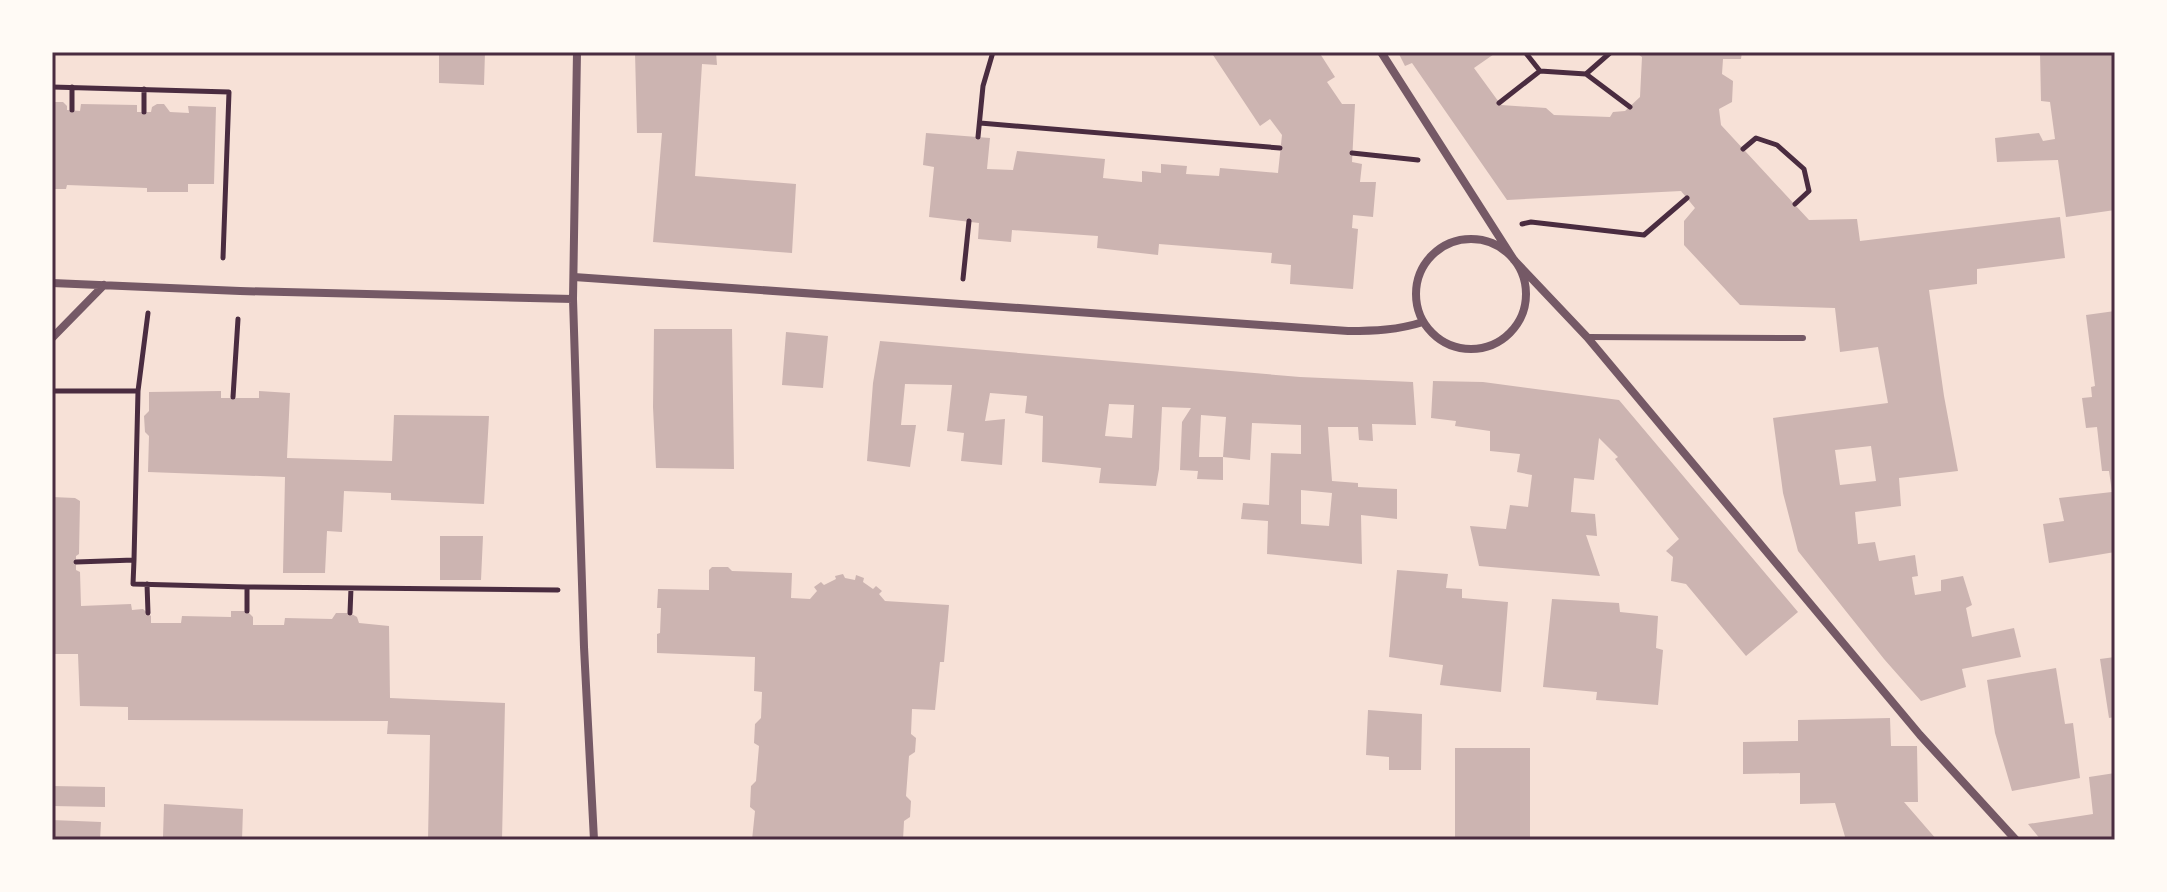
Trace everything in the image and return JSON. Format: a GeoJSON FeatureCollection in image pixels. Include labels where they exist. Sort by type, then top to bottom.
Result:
{"type":"FeatureCollection","features":[{"type":"Feature","properties":{"kind":"street"},"geometry":{"type":"LineString","coordinates":[[577,52],[573,299],[594,840]]}},
{"type":"Feature","properties":{"kind":"street"},"geometry":{"type":"LineString","coordinates":[[1381,52],[1514,260],[1524,280],[1525,304],[1516,326],[1505,337],[1484,348],[1453,346],[1439,339],[1423,322],[1417,307],[1416,284],[1421,269],[1436,250],[1457,240],[1473,238],[1496,244],[1514,260],[1587,337],[1905,717],[2016,840]]}},
{"type":"Feature","properties":{"kind":"street"},"geometry":{"type":"LineString","coordinates":[[574,277],[1348,331],[1408,327],[1423,322]]}},
{"type":"Feature","properties":{"kind":"street"},"geometry":{"type":"LineString","coordinates":[[52,283],[573,299]]}},
{"type":"Feature","properties":{"kind":"street"},"geometry":{"type":"LineString","coordinates":[[52,338],[104,285]]}},
{"type":"Feature","properties":{"kind":"lane"},"geometry":{"type":"LineString","coordinates":[[1587,337],[1803,338]]}},
{"type":"Feature","properties":{"kind":"path"},"geometry":{"type":"LineString","coordinates":[[978,137],[983,86],[993,52]]}},
{"type":"Feature","properties":{"kind":"path"},"geometry":{"type":"LineString","coordinates":[[1525,52],[1540,71]]}},
{"type":"Feature","properties":{"kind":"path"},"geometry":{"type":"LineString","coordinates":[[1586,74],[1611,52]]}},
{"type":"Feature","properties":{"kind":"path"},"geometry":{"type":"LineString","coordinates":[[1499,103],[1540,71],[1586,74],[1630,107]]}},
{"type":"Feature","properties":{"kind":"path"},"geometry":{"type":"LineString","coordinates":[[52,87],[229,92],[223,258]]}},
{"type":"Feature","properties":{"kind":"path"},"geometry":{"type":"LineString","coordinates":[[72,87],[72,110]]}},
{"type":"Feature","properties":{"kind":"path"},"geometry":{"type":"LineString","coordinates":[[144,89],[144,112]]}},
{"type":"Feature","properties":{"kind":"path"},"geometry":{"type":"LineString","coordinates":[[980,123],[1280,148]]}},
{"type":"Feature","properties":{"kind":"path"},"geometry":{"type":"LineString","coordinates":[[1743,149],[1756,138],[1777,145],[1804,169],[1809,191],[1795,204]]}},
{"type":"Feature","properties":{"kind":"path"},"geometry":{"type":"LineString","coordinates":[[1352,153],[1451,164]]}},
{"type":"Feature","properties":{"kind":"path"},"geometry":{"type":"LineString","coordinates":[[1494,229],[1531,222],[1644,235],[1687,198]]}},
{"type":"Feature","properties":{"kind":"path"},"geometry":{"type":"LineString","coordinates":[[960,304],[969,221]]}},
{"type":"Feature","properties":{"kind":"path"},"geometry":{"type":"LineString","coordinates":[[152,288],[138,391],[133,584],[583,590]]}},
{"type":"Feature","properties":{"kind":"path"},"geometry":{"type":"LineString","coordinates":[[233,397],[240,291]]}},
{"type":"Feature","properties":{"kind":"path"},"geometry":{"type":"LineString","coordinates":[[52,391],[138,391]]}},
{"type":"Feature","properties":{"kind":"path"},"geometry":{"type":"LineString","coordinates":[[76,562],[134,560]]}},
{"type":"Feature","properties":{"kind":"path"},"geometry":{"type":"LineString","coordinates":[[147,584],[148,613]]}},
{"type":"Feature","properties":{"kind":"path"},"geometry":{"type":"LineString","coordinates":[[247,587],[247,611]]}},
{"type":"Feature","properties":{"kind":"path"},"geometry":{"type":"LineString","coordinates":[[350,613],[351,588]]}},
{"type":"Feature","properties":{"kind":"building"},"geometry":{"type":"Polygon","coordinates":[[[439,52],[485,52],[484,85],[439,83],[439,52]]]}},
{"type":"Feature","properties":{"kind":"building"},"geometry":{"type":"Polygon","coordinates":[[[635,52],[716,52],[717,65],[702,64],[695,176],[796,184],[792,253],[653,242],[662,133],[637,133],[635,52]]]}},
{"type":"Feature","properties":{"kind":"building"},"geometry":{"type":"Polygon","coordinates":[[[1211,52],[1319,52],[1335,77],[1327,82],[1342,104],[1355,104],[1352,162],[1362,164],[1360,182],[1376,182],[1373,217],[1353,215],[1352,228],[1358,229],[1353,289],[1290,284],[1291,265],[1271,263],[1272,253],[1159,244],[1158,255],[1097,248],[1098,236],[1012,230],[1011,242],[978,239],[979,223],[929,217],[934,167],[923,165],[926,133],[990,138],[987,169],[1013,170],[1017,151],[1105,159],[1103,178],[1142,182],[1142,171],[1161,173],[1161,164],[1187,166],[1186,174],[1219,176],[1220,168],[1278,173],[1282,135],[1270,119],[1260,126],[1211,52]]]}},
{"type":"Feature","properties":{"kind":"building"},"geometry":{"type":"Polygon","coordinates":[[[1398,52],[1497,52],[1474,68],[1501,105],[1546,108],[1554,115],[1610,117],[1613,112],[1625,111],[1640,97],[1642,57],[1635,52],[1742,52],[1741,59],[1723,59],[1722,74],[1733,81],[1732,102],[1719,109],[1721,125],[1809,220],[1857,219],[1860,241],[2060,217],[2065,258],[1977,269],[1977,284],[1929,290],[1958,471],[1899,478],[1901,506],[1855,512],[1858,544],[1875,542],[1879,561],[1915,555],[1918,576],[1912,577],[1915,595],[1941,591],[1941,580],[1963,576],[1972,605],[1966,608],[1972,637],[2014,628],[2021,657],[1962,669],[1966,687],[1921,701],[1798,551],[1783,493],[1773,418],[1888,403],[1878,347],[1840,352],[1835,308],[1740,305],[1684,245],[1684,221],[1695,208],[1681,191],[1507,200],[1412,63],[1405,66],[1398,52]],[[1871,446],[1835,450],[1840,485],[1876,481],[1871,446]]]}},
{"type":"Feature","properties":{"kind":"building"},"geometry":{"type":"Polygon","coordinates":[[[2040,52],[2114,52],[2115,210],[2066,217],[2058,160],[1997,162],[1995,138],[2039,133],[2043,141],[2055,139],[2050,102],[2041,101],[2040,52]]]}},
{"type":"Feature","properties":{"kind":"building"},"geometry":{"type":"Polygon","coordinates":[[[53,102],[63,102],[67,110],[80,111],[81,104],[137,105],[137,112],[151,112],[157,104],[164,104],[170,112],[189,113],[188,106],[216,107],[214,184],[188,184],[188,192],[67,185],[66,189],[52,189],[53,102]]]}},
{"type":"Feature","properties":{"kind":"building"},"geometry":{"type":"Polygon","coordinates":[[[2115,311],[2115,552],[2049,563],[2043,524],[2064,521],[2059,498],[2112,492],[2109,471],[2102,471],[2097,427],[2086,428],[2082,398],[2092,397],[2091,387],[2095,386],[2086,315],[2115,311]]]}},
{"type":"Feature","properties":{"kind":"building"},"geometry":{"type":"Polygon","coordinates":[[[654,329],[732,329],[734,469],[656,468],[654,329]]]}},
{"type":"Feature","properties":{"kind":"building"},"geometry":{"type":"Polygon","coordinates":[[[786,332],[828,336],[823,388],[782,385],[786,332]]]}},
{"type":"Feature","properties":{"kind":"building"},"geometry":{"type":"Polygon","coordinates":[[[880,341],[1300,377],[1413,382],[1416,425],[1372,424],[1373,441],[1359,440],[1358,427],[1328,427],[1332,481],[1358,483],[1358,487],[1397,489],[1397,519],[1361,515],[1362,564],[1267,554],[1268,521],[1241,519],[1243,503],[1269,505],[1271,453],[1301,454],[1301,425],[1252,423],[1250,460],[1223,457],[1223,480],[1197,479],[1198,471],[1180,470],[1182,422],[1191,408],[1162,407],[1156,486],[1099,483],[1101,468],[1042,462],[1043,416],[1025,413],[1027,396],[990,393],[985,421],[1005,419],[1002,465],[961,461],[964,433],[947,431],[952,385],[905,384],[901,425],[916,425],[910,467],[867,461],[873,383],[880,341]],[[1109,404],[1105,436],[1132,438],[1134,405],[1109,404]],[[1201,415],[1199,457],[1223,457],[1226,417],[1201,415]],[[1301,490],[1301,524],[1329,526],[1332,493],[1301,490]]]}},
{"type":"Feature","properties":{"kind":"building"},"geometry":{"type":"Polygon","coordinates":[[[1433,381],[1483,382],[1619,400],[1798,612],[1746,656],[1686,584],[1671,581],[1673,557],[1666,551],[1679,539],[1615,459],[1618,457],[1599,438],[1594,480],[1574,478],[1571,512],[1595,514],[1597,536],[1586,535],[1600,576],[1479,566],[1470,526],[1506,529],[1510,505],[1528,507],[1532,475],[1517,472],[1520,454],[1490,451],[1490,431],[1455,426],[1456,421],[1431,418],[1433,381]]]}},
{"type":"Feature","properties":{"kind":"building"},"geometry":{"type":"Polygon","coordinates":[[[221,391],[221,398],[259,398],[259,391],[290,393],[287,458],[392,461],[394,415],[489,416],[484,504],[391,500],[391,493],[344,491],[342,532],[327,531],[325,573],[283,573],[285,477],[148,472],[149,436],[145,432],[144,416],[149,411],[149,392],[221,391]]]}},
{"type":"Feature","properties":{"kind":"building"},"geometry":{"type":"Polygon","coordinates":[[[52,497],[80,501],[76,570],[80,572],[81,606],[131,604],[132,610],[143,609],[151,616],[151,623],[181,623],[182,616],[231,617],[231,611],[247,611],[253,617],[253,625],[284,625],[285,618],[332,619],[336,613],[350,613],[357,617],[359,623],[389,626],[390,698],[505,703],[502,840],[428,840],[430,735],[387,734],[388,721],[128,720],[128,707],[80,706],[78,654],[52,654],[52,497]]]}},
{"type":"Feature","properties":{"kind":"building"},"geometry":{"type":"Polygon","coordinates":[[[440,536],[483,536],[481,580],[440,580],[440,536]]]}},
{"type":"Feature","properties":{"kind":"building"},"geometry":{"type":"Polygon","coordinates":[[[712,567],[728,567],[732,571],[792,573],[791,598],[810,599],[817,591],[814,587],[843,574],[845,578],[855,580],[856,575],[864,578],[863,582],[882,591],[879,594],[885,601],[949,605],[944,662],[940,662],[935,710],[912,709],[911,734],[916,738],[915,752],[909,756],[906,796],[911,801],[910,817],[904,821],[903,840],[752,840],[755,811],[750,807],[751,786],[756,781],[759,746],[754,743],[755,724],[761,718],[762,692],[754,691],[755,657],[657,653],[661,608],[657,608],[658,589],[709,590],[709,570],[712,567]]]}},
{"type":"Feature","properties":{"kind":"building"},"geometry":{"type":"Polygon","coordinates":[[[1397,570],[1448,574],[1446,588],[1462,589],[1462,598],[1508,602],[1501,692],[1440,685],[1443,665],[1389,657],[1397,570]]]}},
{"type":"Feature","properties":{"kind":"building"},"geometry":{"type":"Polygon","coordinates":[[[1552,599],[1619,603],[1620,612],[1658,616],[1656,648],[1663,650],[1658,705],[1596,700],[1597,692],[1543,687],[1552,599]]]}},
{"type":"Feature","properties":{"kind":"building"},"geometry":{"type":"Polygon","coordinates":[[[2115,657],[2115,717],[2109,718],[2100,659],[2115,657]]]}},
{"type":"Feature","properties":{"kind":"building"},"geometry":{"type":"Polygon","coordinates":[[[2056,668],[2065,724],[2073,723],[2080,778],[2012,791],[1995,733],[1987,680],[2056,668]]]}},
{"type":"Feature","properties":{"kind":"building"},"geometry":{"type":"Polygon","coordinates":[[[1368,710],[1422,714],[1421,770],[1389,770],[1389,757],[1366,755],[1368,710]]]}},
{"type":"Feature","properties":{"kind":"building"},"geometry":{"type":"Polygon","coordinates":[[[1890,718],[1891,746],[1917,746],[1918,802],[1904,802],[1937,840],[1846,840],[1835,803],[1800,804],[1800,773],[1743,774],[1743,742],[1798,741],[1798,720],[1890,718]]]}},
{"type":"Feature","properties":{"kind":"building"},"geometry":{"type":"Polygon","coordinates":[[[1455,748],[1530,748],[1530,840],[1455,840],[1455,748]]]}},
{"type":"Feature","properties":{"kind":"building"},"geometry":{"type":"Polygon","coordinates":[[[2115,773],[2115,840],[2041,840],[2028,824],[2093,814],[2089,777],[2115,773]]]}},
{"type":"Feature","properties":{"kind":"building"},"geometry":{"type":"Polygon","coordinates":[[[52,786],[105,787],[105,807],[52,806],[52,786]]]}},
{"type":"Feature","properties":{"kind":"building"},"geometry":{"type":"Polygon","coordinates":[[[164,804],[243,809],[242,840],[163,837],[164,804]]]}},
{"type":"Feature","properties":{"kind":"building"},"geometry":{"type":"Polygon","coordinates":[[[52,820],[101,822],[100,840],[52,840],[52,820]]]}}]}
